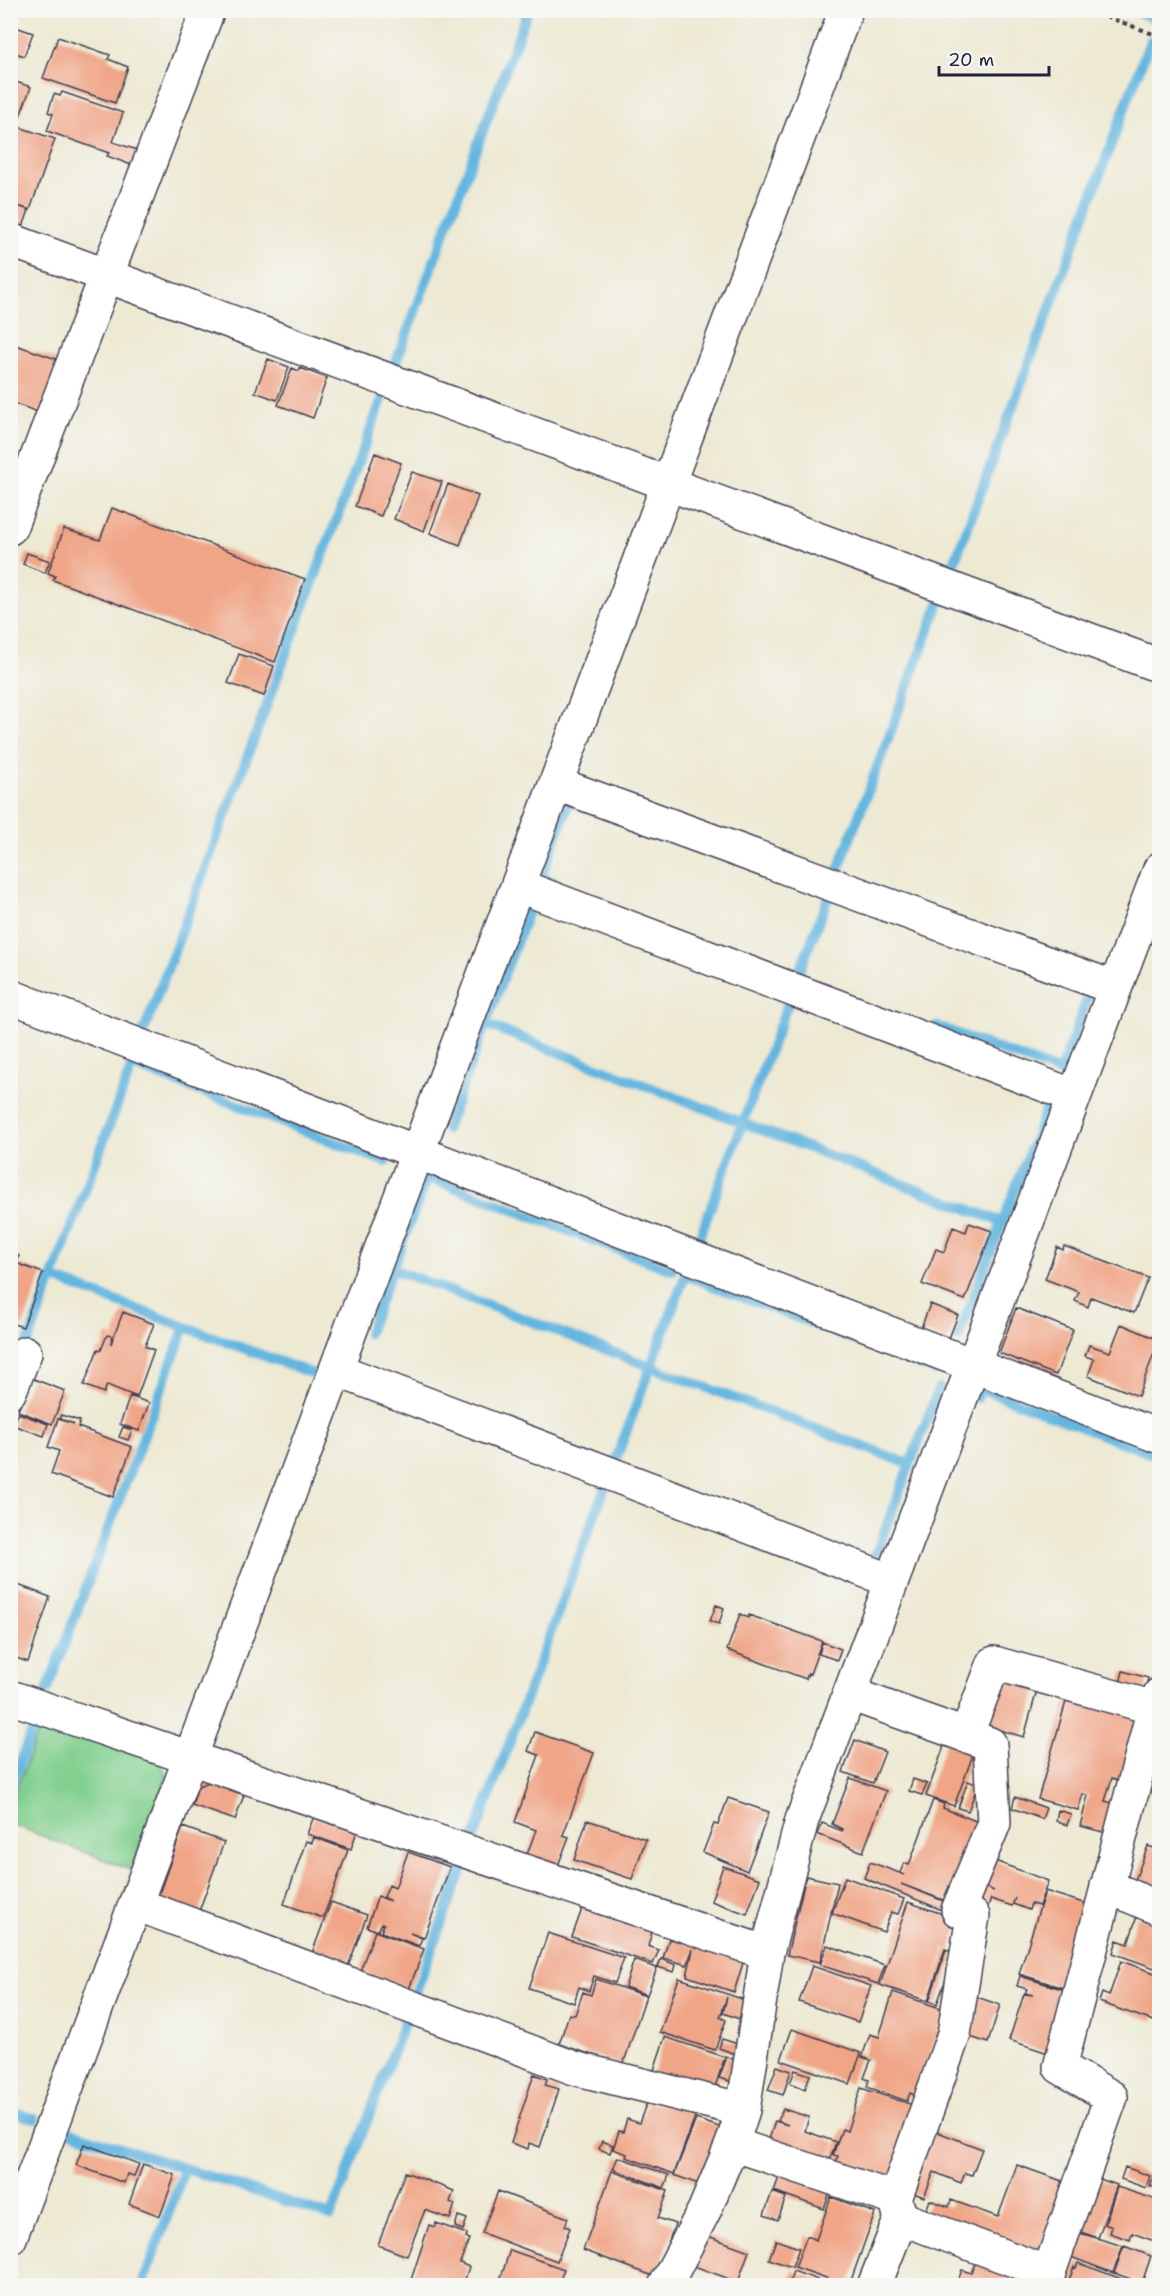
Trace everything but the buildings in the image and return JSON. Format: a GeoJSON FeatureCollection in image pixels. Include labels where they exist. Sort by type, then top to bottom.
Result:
{"type":"FeatureCollection","features":[{"type":"Feature","properties":{"kind":"street"},"geometry":{"type":"LineString","coordinates":[[10,528],[208,10]]}},
{"type":"Feature","properties":{"kind":"street"},"geometry":{"type":"LineString","coordinates":[[10,2238],[338,1370],[846,10]]}},
{"type":"Feature","properties":{"kind":"street"},"geometry":{"type":"LineString","coordinates":[[10,240],[1160,666]]}},
{"type":"Feature","properties":{"kind":"street"},"geometry":{"type":"LineString","coordinates":[[557,784],[1115,988]]}},
{"type":"Feature","properties":{"kind":"street"},"geometry":{"type":"LineString","coordinates":[[665,2286],[705,2209],[732,2144],[743,2110],[767,1953],[802,1820],[1160,869]]}},
{"type":"Feature","properties":{"kind":"street"},"geometry":{"type":"LineString","coordinates":[[519,886],[1074,1096]]}},
{"type":"Feature","properties":{"kind":"street"},"geometry":{"type":"LineString","coordinates":[[10,996],[1160,1437]]}},
{"type":"Feature","properties":{"kind":"street"},"geometry":{"type":"LineString","coordinates":[[10,1391],[25,1353]]}},
{"type":"Feature","properties":{"kind":"street"},"geometry":{"type":"LineString","coordinates":[[338,1370],[892,1581]]}},
{"type":"Feature","properties":{"kind":"street"},"geometry":{"type":"LineString","coordinates":[[732,2144],[898,2209],[1047,2279],[1111,2097],[1060,2067],[1156,1701],[994,1662],[966,1736]]}},
{"type":"Feature","properties":{"kind":"street"},"geometry":{"type":"LineString","coordinates":[[850,1694],[990,1744],[994,1823],[958,1910],[974,1916],[954,2034],[874,2286]]}},
{"type":"Feature","properties":{"kind":"street"},"geometry":{"type":"LineString","coordinates":[[10,1697],[767,1953]]}},
{"type":"Feature","properties":{"kind":"street"},"geometry":{"type":"LineString","coordinates":[[1107,1887],[1160,1909]]}},
{"type":"Feature","properties":{"kind":"street"},"geometry":{"type":"LineString","coordinates":[[136,1904],[574,2068],[743,2110]]}},
{"type":"Feature","properties":{"kind":"path"},"geometry":{"type":"LineString","coordinates":[[1089,10],[1156,35]]}},
{"type":"Feature","properties":{"kind":"green space"},"geometry":{"type":"Polygon","coordinates":[[[42,1721],[161,1763],[167,1776],[131,1870],[11,1824],[10,1807],[42,1721]]]}},
{"type":"Feature","properties":{"kind":"waterway"},"geometry":{"type":"LineString","coordinates":[[395,365],[528,10]]}},
{"type":"Feature","properties":{"kind":"waterway"},"geometry":{"type":"LineString","coordinates":[[1133,10],[1158,20]]}},
{"type":"Feature","properties":{"kind":"waterway"},"geometry":{"type":"LineString","coordinates":[[951,571],[1150,41]]}},
{"type":"Feature","properties":{"kind":"waterway"},"geometry":{"type":"LineString","coordinates":[[144,1031],[382,399]]}},
{"type":"Feature","properties":{"kind":"waterway"},"geometry":{"type":"LineString","coordinates":[[831,875],[836,876],[940,601]]}},
{"type":"Feature","properties":{"kind":"waterway"},"geometry":{"type":"LineString","coordinates":[[554,882],[541,877],[569,803]]}},
{"type":"Feature","properties":{"kind":"waterway"},"geometry":{"type":"LineString","coordinates":[[798,975],[828,898]]}},
{"type":"Feature","properties":{"kind":"waterway"},"geometry":{"type":"LineString","coordinates":[[446,1129],[529,909]]}},
{"type":"Feature","properties":{"kind":"waterway"},"geometry":{"type":"LineString","coordinates":[[936,1026],[1060,1072],[1087,999]]}},
{"type":"Feature","properties":{"kind":"waterway"},"geometry":{"type":"LineString","coordinates":[[698,1241],[788,1003]]}},
{"type":"Feature","properties":{"kind":"waterway"},"geometry":{"type":"LineString","coordinates":[[485,1024],[1002,1222]]}},
{"type":"Feature","properties":{"kind":"waterway"},"geometry":{"type":"LineString","coordinates":[[27,1345],[133,1063]]}},
{"type":"Feature","properties":{"kind":"waterway"},"geometry":{"type":"LineString","coordinates":[[132,1065],[386,1162]]}},
{"type":"Feature","properties":{"kind":"waterway"},"geometry":{"type":"LineString","coordinates":[[958,1337],[1047,1106]]}},
{"type":"Feature","properties":{"kind":"waterway"},"geometry":{"type":"LineString","coordinates":[[368,1333],[428,1175]]}},
{"type":"Feature","properties":{"kind":"waterway"},"geometry":{"type":"LineString","coordinates":[[427,1177],[672,1270]]}},
{"type":"Feature","properties":{"kind":"waterway"},"geometry":{"type":"LineString","coordinates":[[392,1269],[909,1464]]}},
{"type":"Feature","properties":{"kind":"waterway"},"geometry":{"type":"LineString","coordinates":[[616,1459],[686,1273]]}},
{"type":"Feature","properties":{"kind":"waterway"},"geometry":{"type":"LineString","coordinates":[[685,1275],[937,1371]]}},
{"type":"Feature","properties":{"kind":"waterway"},"geometry":{"type":"LineString","coordinates":[[52,1278],[311,1373]]}},
{"type":"Feature","properties":{"kind":"waterway"},"geometry":{"type":"LineString","coordinates":[[47,1690],[185,1327]]}},
{"type":"Feature","properties":{"kind":"waterway"},"geometry":{"type":"LineString","coordinates":[[876,1553],[939,1388]]}},
{"type":"Feature","properties":{"kind":"waterway"},"geometry":{"type":"LineString","coordinates":[[977,1398],[980,1388],[1160,1457]]}},
{"type":"Feature","properties":{"kind":"waterway"},"geometry":{"type":"LineString","coordinates":[[474,1837],[607,1482]]}},
{"type":"Feature","properties":{"kind":"waterway"},"geometry":{"type":"LineString","coordinates":[[10,1788],[35,1723]]}},
{"type":"Feature","properties":{"kind":"waterway"},"geometry":{"type":"LineString","coordinates":[[415,1994],[462,1869]]}},
{"type":"Feature","properties":{"kind":"waterway"},"geometry":{"type":"LineString","coordinates":[[72,2132],[331,2216],[406,2018]]}},
{"type":"Feature","properties":{"kind":"waterway"},"geometry":{"type":"LineString","coordinates":[[10,2111],[35,2119]]}},
{"type":"Feature","properties":{"kind":"waterway"},"geometry":{"type":"LineString","coordinates":[[142,2286],[185,2168]]}}]}
